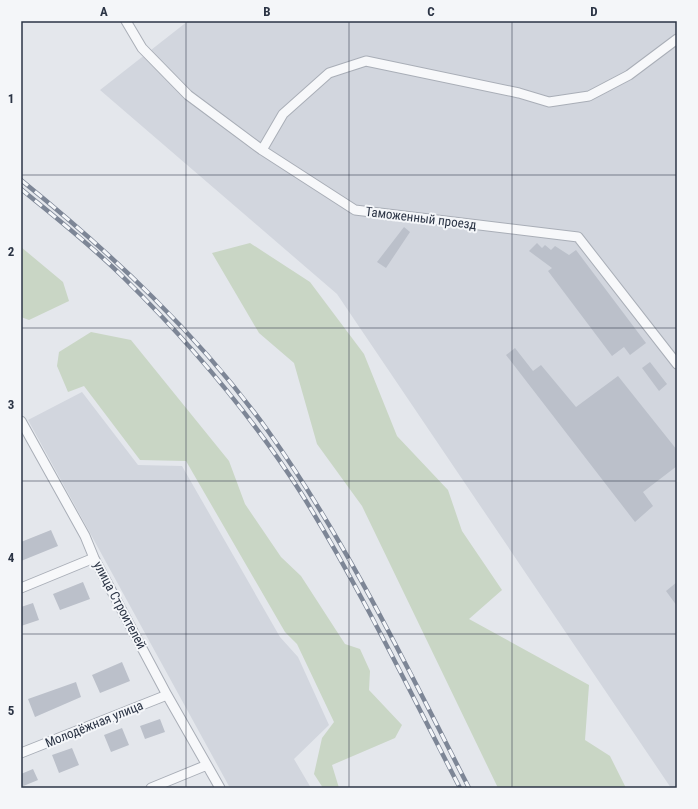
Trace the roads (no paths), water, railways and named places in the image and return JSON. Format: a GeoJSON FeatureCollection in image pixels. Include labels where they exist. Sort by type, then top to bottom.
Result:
{"type":"FeatureCollection","features":[{"type":"Feature","properties":{"kind":"street","name":"Таможенный проезд"},"geometry":{"type":"LineString","coordinates":[[126,21],[142,48],[188,95],[262,150],[355,210],[578,238],[677,364]]}},
{"type":"Feature","properties":{"kind":"street"},"geometry":{"type":"LineString","coordinates":[[262,150],[283,114],[323,78],[329,73],[366,61],[520,93],[549,102],[589,96],[629,75],[677,39]]}},
{"type":"Feature","properties":{"kind":"street","name":"улица Строителей"},"geometry":{"type":"LineString","coordinates":[[21,421],[85,536],[94,558],[167,695],[220,788]]}},
{"type":"Feature","properties":{"kind":"street"},"geometry":{"type":"LineString","coordinates":[[21,588],[94,558]]}},
{"type":"Feature","properties":{"kind":"street","name":"Молодёжная улица"},"geometry":{"type":"LineString","coordinates":[[21,753],[167,695]]}},
{"type":"Feature","properties":{"kind":"street"},"geometry":{"type":"LineString","coordinates":[[151,788],[207,765]]}},
{"type":"Feature","properties":{"kind":"railway"},"geometry":{"type":"LineString","coordinates":[[21,180],[88,237],[153,297],[213,362],[268,431],[297,473],[350,561],[399,651],[469,788]]}},
{"type":"Feature","properties":{"kind":"railway"},"geometry":{"type":"LineString","coordinates":[[21,189],[74,232],[124,278],[173,328],[242,409],[303,496],[345,568],[384,640],[460,788]]}}]}
